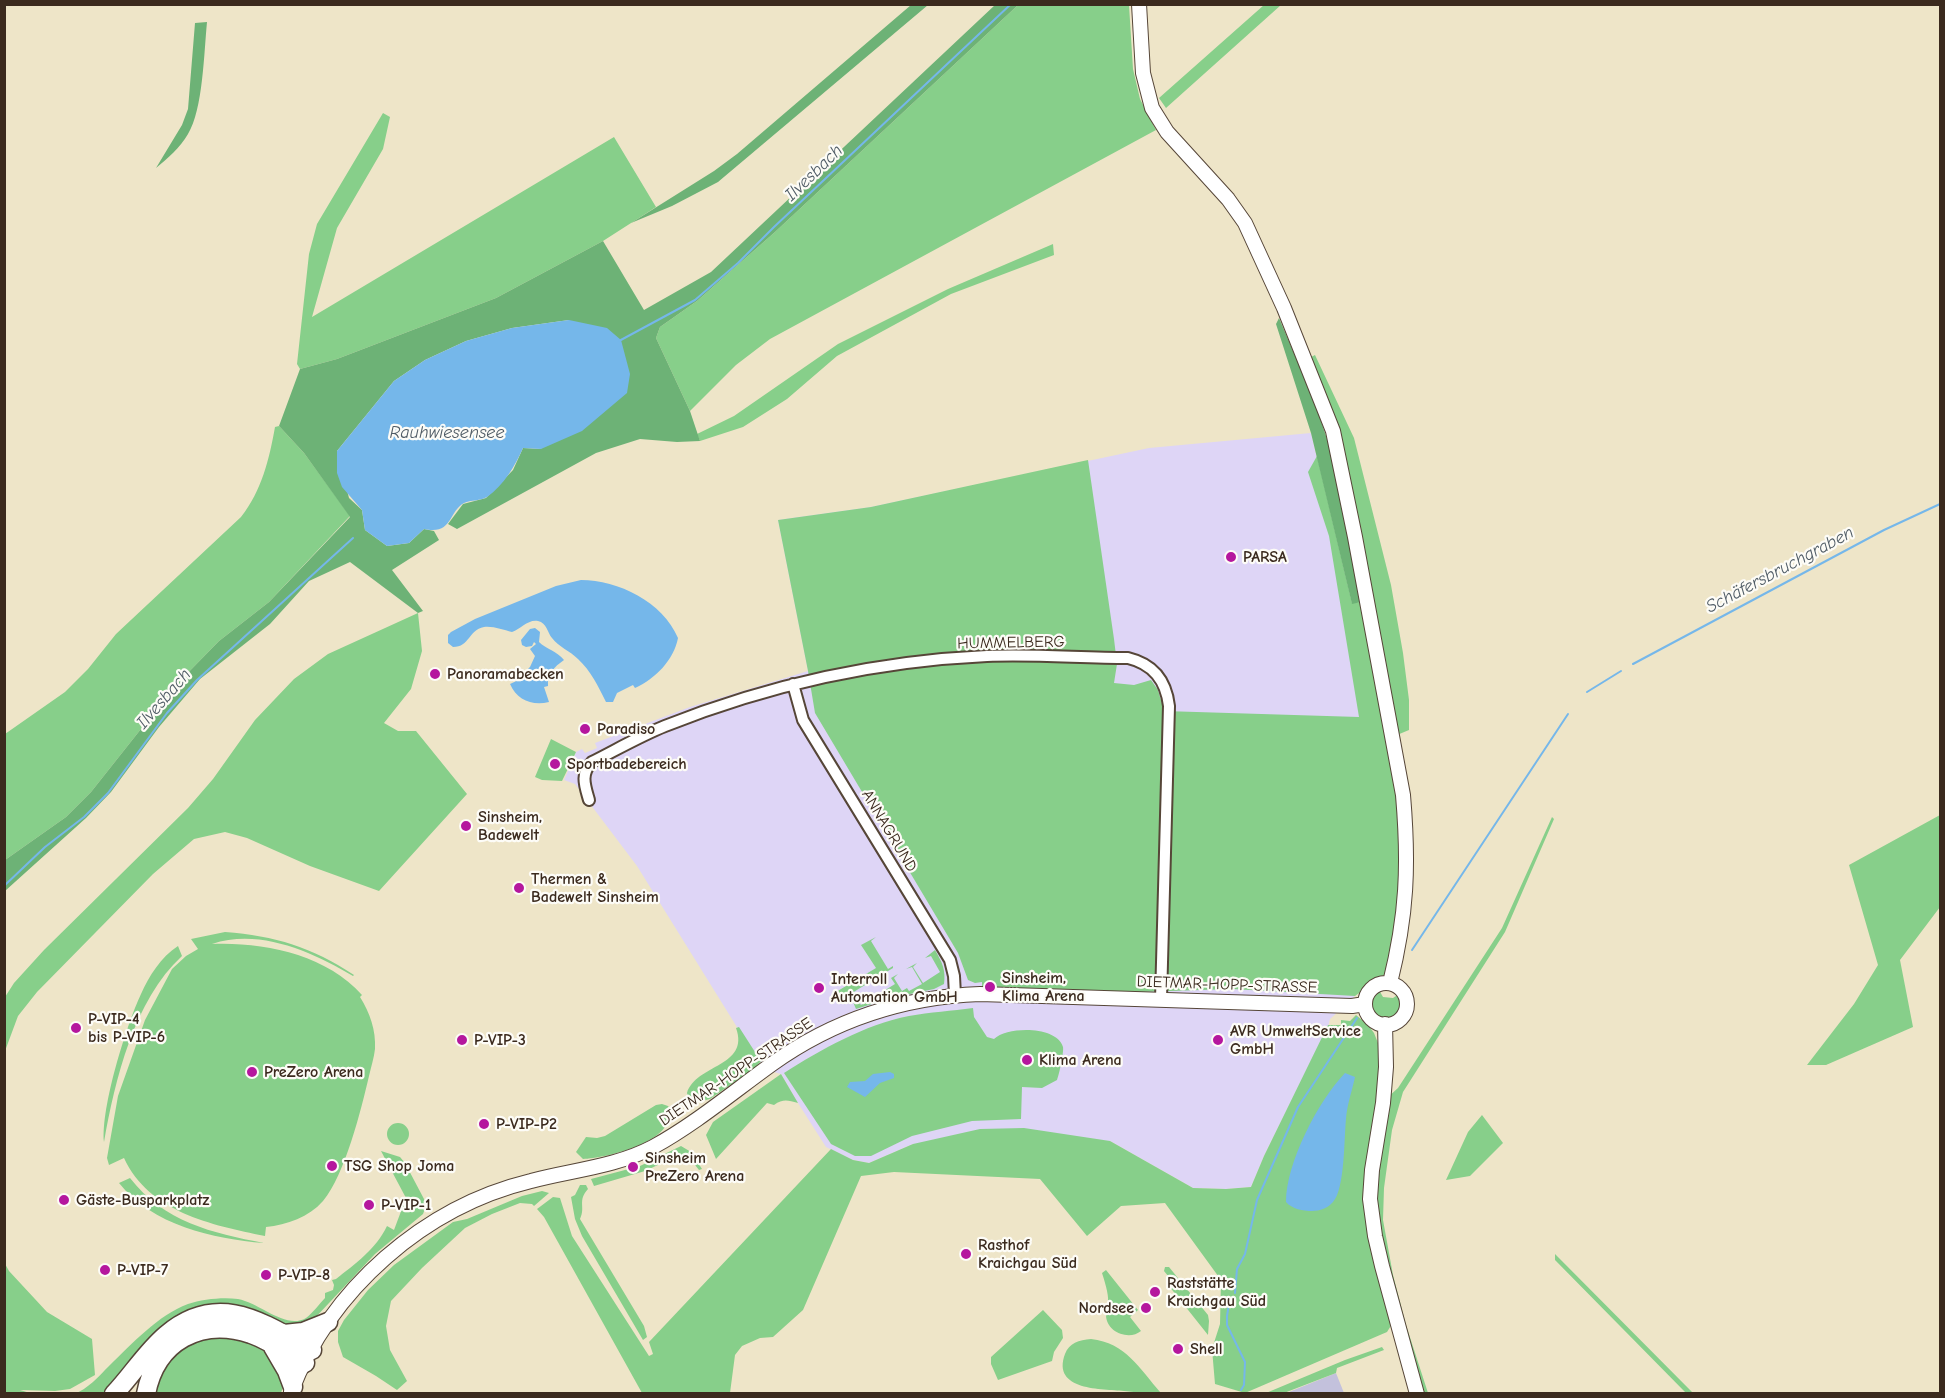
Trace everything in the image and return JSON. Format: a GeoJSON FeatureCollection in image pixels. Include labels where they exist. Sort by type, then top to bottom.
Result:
{"type":"FeatureCollection","features":[{"type":"Feature","properties":{"kind":"highway"},"geometry":{"type":"LineString","coordinates":[[114,1394],[165,1336],[181,1324],[211,1314],[245,1315],[277,1339],[308,1356]]}},
{"type":"Feature","properties":{"kind":"highway"},"geometry":{"type":"LineString","coordinates":[[146,1394],[150,1374],[157,1362],[172,1344],[189,1335],[206,1330],[239,1331],[277,1339],[328,1322]]}},
{"type":"Feature","properties":{"kind":"highway"},"geometry":{"type":"LineString","coordinates":[[277,1339],[292,1390]]}},
{"type":"Feature","properties":{"kind":"main road"},"geometry":{"type":"LineString","coordinates":[[1139,4],[1143,73],[1152,108],[1167,132],[1228,200],[1245,223],[1284,308],[1333,431],[1403,795],[1407,884],[1404,918],[1390,984]]}},
{"type":"Feature","properties":{"kind":"main road"},"geometry":{"type":"LineString","coordinates":[[1383,983],[1390,984],[1403,992],[1407,1006],[1400,1020],[1393,1023],[1378,1023],[1367,1012],[1365,1004],[1368,993],[1383,983]]}},
{"type":"Feature","properties":{"kind":"main road","name":"DIETMAR-HOPP-STRASSE"},"geometry":{"type":"LineString","coordinates":[[292,1390],[328,1322],[354,1289],[410,1237],[446,1214],[507,1187],[604,1165],[636,1155],[667,1139],[774,1062],[833,1027],[899,1004],[955,995],[995,994],[1352,1006],[1365,1004]]}},
{"type":"Feature","properties":{"kind":"main road"},"geometry":{"type":"LineString","coordinates":[[1385,1024],[1386,1076],[1370,1199],[1382,1266],[1417,1394]]}},
{"type":"Feature","properties":{"kind":"street","name":"HUMMELBERG"},"geometry":{"type":"LineString","coordinates":[[589,800],[584,772],[592,762],[663,726],[793,684],[875,667],[990,656],[1128,658],[1140,661],[1154,671],[1166,690],[1169,706],[1161,999]]}},
{"type":"Feature","properties":{"kind":"street","name":"ANNAGRUND"},"geometry":{"type":"LineString","coordinates":[[793,684],[803,720],[950,960],[955,995]]}},
{"type":"Feature","properties":{"kind":"shaded area"},"geometry":{"type":"Polygon","coordinates":[[[1311,433],[1360,637],[1364,938],[1355,996],[1330,1019],[1251,1187],[1193,1188],[1110,1141],[913,1144],[869,1163],[853,1160],[826,1147],[781,1074],[758,1061],[637,866],[575,784],[564,780],[576,752],[582,749],[585,753],[597,748],[595,743],[690,707],[808,671],[778,520],[871,507],[1149,448],[1311,433]]]}},
{"type":"Feature","properties":{"kind":"shaded area"},"geometry":{"type":"Polygon","coordinates":[[[1336,1373],[1344,1393],[1284,1394],[1336,1373]]]}},
{"type":"Feature","properties":{"kind":"green space"},"geometry":{"type":"Polygon","coordinates":[[[911,5],[928,5],[718,182],[672,206],[631,223],[737,154],[911,5]]]}},
{"type":"Feature","properties":{"kind":"green space"},"geometry":{"type":"Polygon","coordinates":[[[995,5],[1018,5],[775,232],[697,301],[660,327],[656,338],[690,411],[700,441],[640,439],[596,453],[457,529],[448,524],[463,504],[486,498],[513,470],[523,448],[541,449],[569,320],[512,328],[466,341],[425,360],[394,381],[337,451],[349,498],[362,510],[365,530],[387,546],[409,543],[424,529],[434,531],[439,540],[392,570],[423,611],[418,613],[350,562],[309,581],[270,624],[200,679],[159,727],[111,792],[86,818],[5,891],[5,860],[66,817],[91,792],[175,686],[219,641],[269,602],[350,517],[304,453],[279,426],[300,369],[337,359],[496,298],[603,241],[644,310],[711,272],[995,5]]]}},
{"type":"Feature","properties":{"kind":"green space"},"geometry":{"type":"Polygon","coordinates":[[[1018,5],[1129,5],[1133,69],[1140,99],[1156,130],[770,339],[736,365],[690,411],[656,338],[660,327],[697,301],[775,232],[1018,5]]]}},
{"type":"Feature","properties":{"kind":"green space"},"geometry":{"type":"Polygon","coordinates":[[[1264,5],[1281,5],[1166,108],[1159,98],[1264,5]]]}},
{"type":"Feature","properties":{"kind":"green space"},"geometry":{"type":"Polygon","coordinates":[[[207,22],[200,96],[193,124],[181,144],[156,168],[182,125],[188,109],[195,23],[207,22]]]}},
{"type":"Feature","properties":{"kind":"green space"},"geometry":{"type":"Polygon","coordinates":[[[383,113],[390,117],[383,149],[337,228],[312,317],[614,137],[656,207],[603,241],[496,298],[337,359],[300,369],[297,364],[309,254],[317,224],[383,113]]]}},
{"type":"Feature","properties":{"kind":"green space"},"geometry":{"type":"Polygon","coordinates":[[[1053,244],[1054,255],[951,294],[837,356],[787,399],[743,427],[700,441],[697,434],[734,416],[838,344],[948,289],[1053,244]]]}},
{"type":"Feature","properties":{"kind":"green space"},"geometry":{"type":"Polygon","coordinates":[[[1279,318],[1315,403],[1328,442],[1361,602],[1352,604],[1311,433],[1276,324],[1279,318]]]}},
{"type":"Feature","properties":{"kind":"green space"},"geometry":{"type":"Polygon","coordinates":[[[1315,355],[1354,438],[1391,585],[1409,700],[1409,730],[1397,735],[1377,618],[1341,443],[1309,358],[1315,355]]]}},
{"type":"Feature","properties":{"kind":"green space"},"geometry":{"type":"Polygon","coordinates":[[[279,426],[304,453],[350,516],[269,602],[219,641],[175,686],[91,792],[66,817],[5,860],[5,734],[65,692],[88,669],[116,634],[241,517],[259,485],[267,463],[275,427],[279,426]]]}},
{"type":"Feature","properties":{"kind":"green space"},"geometry":{"type":"Polygon","coordinates":[[[1317,456],[1352,603],[1361,602],[1394,775],[1401,828],[1403,879],[1395,934],[1385,974],[1355,996],[1232,989],[1139,992],[982,988],[982,982],[975,983],[968,980],[958,953],[815,713],[778,520],[871,507],[1088,460],[1117,664],[1114,683],[1134,685],[1151,680],[1158,690],[1164,711],[1359,717],[1329,536],[1308,472],[1317,456]]]}},
{"type":"Feature","properties":{"kind":"green space"},"geometry":{"type":"Polygon","coordinates":[[[418,613],[422,651],[411,689],[384,723],[398,731],[416,731],[467,794],[379,891],[310,866],[247,838],[225,832],[194,839],[153,874],[37,992],[18,1016],[5,1051],[5,997],[14,983],[44,950],[188,808],[213,779],[255,720],[294,679],[328,654],[418,613]]]}},
{"type":"Feature","properties":{"kind":"green space","name":"Sportbadebereich"},"geometry":{"type":"Polygon","coordinates":[[[551,739],[576,752],[562,781],[542,780],[535,777],[551,739]]]}},
{"type":"Feature","properties":{"kind":"green space"},"geometry":{"type":"Polygon","coordinates":[[[1940,815],[1940,907],[1900,960],[1913,1027],[1826,1065],[1807,1065],[1854,1004],[1878,965],[1849,865],[1940,815]]]}},
{"type":"Feature","properties":{"kind":"green space"},"geometry":{"type":"Polygon","coordinates":[[[1552,817],[1554,819],[1505,932],[1403,1092],[1392,1130],[1384,1188],[1383,1220],[1393,1275],[1406,1325],[1428,1393],[1421,1393],[1385,1265],[1374,1187],[1387,1098],[1398,1088],[1502,928],[1552,817]]]}},
{"type":"Feature","properties":{"kind":"green space","name":"PreZero Arena"},"geometry":{"type":"Polygon","coordinates":[[[225,932],[260,936],[308,950],[354,975],[303,951],[267,941],[230,940],[212,944],[273,948],[312,960],[330,969],[362,995],[360,997],[369,1015],[374,1035],[374,1056],[357,1124],[331,1190],[317,1207],[304,1216],[290,1222],[266,1227],[265,1236],[203,1221],[165,1204],[135,1176],[124,1158],[109,1165],[107,1158],[118,1096],[145,1020],[172,969],[198,949],[191,939],[225,932]]]}},
{"type":"Feature","properties":{"kind":"green space"},"geometry":{"type":"Polygon","coordinates":[[[876,937],[871,941],[888,969],[893,966],[893,968],[847,996],[836,992],[876,968],[861,945],[876,937]]]}},
{"type":"Feature","properties":{"kind":"green space"},"geometry":{"type":"Polygon","coordinates":[[[178,946],[182,956],[165,974],[151,995],[129,1042],[114,1093],[104,1142],[110,1088],[135,1008],[156,967],[178,946]]]}},
{"type":"Feature","properties":{"kind":"green space"},"geometry":{"type":"Polygon","coordinates":[[[935,950],[943,966],[944,984],[934,989],[891,998],[856,1009],[853,1002],[857,999],[861,1005],[895,984],[891,978],[898,974],[894,978],[902,991],[907,988],[909,991],[922,984],[912,967],[906,969],[917,963],[913,967],[923,983],[940,972],[931,956],[925,958],[935,950]]]}},
{"type":"Feature","properties":{"kind":"green space"},"geometry":{"type":"Polygon","coordinates":[[[1379,990],[1383,997],[1393,998],[1399,994],[1401,998],[1401,1009],[1398,1015],[1391,1020],[1379,1019],[1371,1010],[1371,998],[1379,990]]]}},
{"type":"Feature","properties":{"kind":"green space"},"geometry":{"type":"Polygon","coordinates":[[[973,1008],[974,1017],[987,1037],[994,1039],[1010,1032],[1032,1030],[1052,1035],[1063,1047],[1057,1080],[1042,1088],[1022,1087],[1021,1119],[972,1121],[912,1136],[871,1156],[855,1156],[831,1144],[784,1073],[828,1047],[876,1025],[925,1013],[973,1008]]]}},
{"type":"Feature","properties":{"kind":"green space"},"geometry":{"type":"Polygon","coordinates":[[[1356,1015],[1368,1025],[1378,1043],[1381,1079],[1367,1174],[1392,1324],[1387,1332],[1245,1393],[1215,1384],[1212,1349],[1220,1324],[1221,1280],[1165,1203],[1121,1206],[1087,1236],[1040,1179],[894,1172],[861,1176],[803,1310],[773,1337],[760,1338],[742,1346],[735,1355],[730,1393],[642,1393],[544,1217],[537,1209],[553,1197],[560,1198],[572,1236],[649,1356],[653,1354],[649,1342],[831,1149],[853,1160],[869,1163],[913,1144],[980,1129],[1024,1128],[1110,1141],[1193,1188],[1251,1187],[1328,1025],[1341,1025],[1341,1020],[1350,1021],[1356,1015]]]}},
{"type":"Feature","properties":{"kind":"green space"},"geometry":{"type":"Polygon","coordinates":[[[739,1027],[755,1052],[761,1049],[761,1061],[756,1067],[710,1099],[702,1101],[693,1098],[689,1101],[687,1093],[692,1083],[736,1051],[738,1041],[736,1028],[739,1027]]]}},
{"type":"Feature","properties":{"kind":"green space"},"geometry":{"type":"Polygon","coordinates":[[[781,1074],[798,1103],[785,1101],[774,1105],[767,1103],[716,1159],[706,1135],[713,1122],[781,1074]]]}},
{"type":"Feature","properties":{"kind":"green space"},"geometry":{"type":"Polygon","coordinates":[[[656,1105],[668,1106],[673,1113],[669,1116],[666,1126],[647,1141],[606,1156],[583,1159],[576,1152],[586,1137],[605,1136],[656,1105]]]}},
{"type":"Feature","properties":{"kind":"green space"},"geometry":{"type":"Polygon","coordinates":[[[1482,1115],[1503,1143],[1470,1176],[1446,1180],[1468,1132],[1482,1115]]]}},
{"type":"Feature","properties":{"kind":"green space"},"geometry":{"type":"Polygon","coordinates":[[[398,1123],[406,1126],[409,1134],[406,1142],[398,1145],[390,1142],[387,1134],[390,1126],[398,1123]]]}},
{"type":"Feature","properties":{"kind":"green space"},"geometry":{"type":"Polygon","coordinates":[[[681,1146],[691,1152],[702,1169],[699,1170],[691,1160],[687,1164],[683,1159],[675,1157],[645,1171],[594,1186],[591,1179],[640,1166],[681,1146]]]}},
{"type":"Feature","properties":{"kind":"green space"},"geometry":{"type":"Polygon","coordinates":[[[381,1151],[400,1157],[405,1163],[424,1199],[426,1206],[423,1214],[375,1254],[314,1319],[306,1324],[289,1326],[272,1322],[246,1311],[105,1393],[74,1394],[93,1382],[136,1340],[166,1315],[188,1304],[213,1299],[238,1299],[290,1321],[306,1318],[325,1298],[325,1293],[333,1290],[332,1280],[364,1255],[377,1242],[387,1226],[394,1230],[406,1198],[381,1151]]]}},
{"type":"Feature","properties":{"kind":"green space"},"geometry":{"type":"Polygon","coordinates":[[[130,1178],[158,1205],[190,1223],[226,1235],[264,1243],[224,1238],[166,1219],[148,1210],[119,1183],[130,1178]]]}},
{"type":"Feature","properties":{"kind":"green space"},"geometry":{"type":"Polygon","coordinates":[[[580,1185],[586,1185],[588,1189],[583,1197],[580,1219],[644,1326],[647,1337],[643,1340],[582,1236],[575,1219],[571,1197],[575,1195],[580,1185]]]}},
{"type":"Feature","properties":{"kind":"green space"},"geometry":{"type":"Polygon","coordinates":[[[542,1191],[549,1193],[534,1206],[520,1203],[465,1228],[391,1301],[386,1326],[390,1350],[407,1381],[397,1390],[343,1357],[338,1342],[338,1331],[344,1320],[368,1290],[394,1265],[453,1222],[467,1219],[522,1196],[542,1191]]]}},
{"type":"Feature","properties":{"kind":"green space"},"geometry":{"type":"Polygon","coordinates":[[[1555,1254],[1693,1393],[1686,1393],[1555,1260],[1555,1254]]]}},
{"type":"Feature","properties":{"kind":"green space"},"geometry":{"type":"Polygon","coordinates":[[[4,1262],[9,1271],[47,1312],[92,1339],[95,1375],[70,1389],[20,1390],[30,1393],[5,1393],[4,1262]]]}},
{"type":"Feature","properties":{"kind":"green space"},"geometry":{"type":"Polygon","coordinates":[[[1165,1267],[1169,1267],[1208,1315],[1208,1335],[1169,1286],[1173,1282],[1164,1271],[1165,1267]]]}},
{"type":"Feature","properties":{"kind":"green space"},"geometry":{"type":"Polygon","coordinates":[[[1106,1270],[1138,1310],[1130,1317],[1141,1331],[1136,1334],[1119,1333],[1107,1321],[1108,1295],[1102,1273],[1106,1270]]]}},
{"type":"Feature","properties":{"kind":"green space"},"geometry":{"type":"Polygon","coordinates":[[[1043,1310],[1062,1330],[1063,1338],[1054,1352],[1052,1361],[998,1380],[991,1364],[991,1357],[1043,1310]]]}},
{"type":"Feature","properties":{"kind":"green space"},"geometry":{"type":"Polygon","coordinates":[[[210,1338],[242,1341],[265,1350],[273,1358],[285,1381],[281,1393],[149,1394],[152,1380],[186,1342],[210,1338]]]}},
{"type":"Feature","properties":{"kind":"green space"},"geometry":{"type":"Polygon","coordinates":[[[1091,1339],[1103,1341],[1123,1351],[1161,1393],[1092,1388],[1072,1381],[1065,1375],[1063,1366],[1065,1354],[1075,1343],[1091,1339]]]}},
{"type":"Feature","properties":{"kind":"green space"},"geometry":{"type":"Polygon","coordinates":[[[1382,1347],[1384,1350],[1337,1368],[1336,1373],[1284,1393],[1266,1393],[1345,1360],[1382,1347]]]}},
{"type":"Feature","properties":{"kind":"water","name":"Rauhwiesensee"},"geometry":{"type":"Polygon","coordinates":[[[569,320],[607,328],[621,340],[630,374],[627,393],[582,431],[541,449],[523,448],[513,468],[499,487],[487,497],[464,503],[449,522],[440,529],[424,529],[409,543],[387,546],[365,530],[362,510],[342,487],[337,473],[337,451],[394,381],[425,360],[466,341],[512,328],[569,320]]]}},
{"type":"Feature","properties":{"kind":"water"},"geometry":{"type":"Polygon","coordinates":[[[581,580],[610,584],[638,596],[662,614],[678,638],[668,661],[656,674],[635,688],[633,685],[617,693],[613,702],[606,702],[587,669],[550,636],[541,622],[531,621],[512,632],[484,627],[475,631],[459,646],[453,647],[448,643],[448,635],[451,632],[475,619],[556,586],[581,580]]]}},
{"type":"Feature","properties":{"kind":"water"},"geometry":{"type":"Polygon","coordinates":[[[535,628],[540,632],[539,642],[564,660],[550,674],[548,686],[544,687],[549,702],[543,703],[521,698],[510,684],[523,678],[522,674],[530,667],[535,656],[530,649],[536,644],[534,642],[532,646],[526,647],[522,645],[521,640],[530,629],[535,628]]]}},
{"type":"Feature","properties":{"kind":"water"},"geometry":{"type":"Polygon","coordinates":[[[890,1072],[894,1074],[894,1078],[880,1083],[865,1097],[847,1087],[850,1082],[865,1081],[873,1074],[890,1072]]]}},
{"type":"Feature","properties":{"kind":"water"},"geometry":{"type":"Polygon","coordinates":[[[1345,1073],[1355,1077],[1348,1103],[1342,1175],[1337,1195],[1331,1204],[1321,1210],[1309,1211],[1294,1208],[1286,1202],[1291,1169],[1314,1116],[1324,1099],[1345,1073]]]}},
{"type":"Feature","properties":{"kind":"waterway","name":"Ilvesbach"},"geometry":{"type":"LineString","coordinates":[[619,341],[695,300],[738,263],[1011,4]]}},
{"type":"Feature","properties":{"kind":"waterway","name":"Schäfersbruchgraben"},"geometry":{"type":"LineString","coordinates":[[1633,664],[1884,530],[1940,504]]}},
{"type":"Feature","properties":{"kind":"waterway","name":"Ilvesbach"},"geometry":{"type":"LineString","coordinates":[[4,886],[45,847],[84,817],[108,793],[167,713],[197,680],[353,538]]}},
{"type":"Feature","properties":{"kind":"waterway","name":"Schäfersbruchgraben"},"geometry":{"type":"LineString","coordinates":[[1587,692],[1621,671]]}},
{"type":"Feature","properties":{"kind":"waterway","name":"Schäfersbruchgraben"},"geometry":{"type":"LineString","coordinates":[[1412,950],[1568,714]]}},
{"type":"Feature","properties":{"kind":"waterway","name":"Schäfersbruchgraben"},"geometry":{"type":"LineString","coordinates":[[1235,1293],[1237,1269],[1245,1254],[1257,1200],[1298,1107],[1357,1018]]}},
{"type":"Feature","properties":{"kind":"waterway","name":"Schäfersbruchgraben"},"geometry":{"type":"LineString","coordinates":[[1229,1304],[1227,1325],[1245,1362],[1244,1385],[1241,1390]]}},
{"type":"Feature","properties":{"kind":"place","name":"PARSA"},"geometry":{"type":"Point","coordinates":[1231,557]}},
{"type":"Feature","properties":{"kind":"place","name":"Panoramabecken"},"geometry":{"type":"Point","coordinates":[435,674]}},
{"type":"Feature","properties":{"kind":"place","name":"Paradiso"},"geometry":{"type":"Point","coordinates":[585,729]}},
{"type":"Feature","properties":{"kind":"place","name":"Sportbadebereich"},"geometry":{"type":"Point","coordinates":[555,764]}},
{"type":"Feature","properties":{"kind":"place","name":"Sinsheim, Badewelt"},"geometry":{"type":"Point","coordinates":[466,826]}},
{"type":"Feature","properties":{"kind":"place","name":"Thermen & Badewelt Sinsheim"},"geometry":{"type":"Point","coordinates":[519,888]}},
{"type":"Feature","properties":{"kind":"place","name":"Sinsheim, Klima Arena"},"geometry":{"type":"Point","coordinates":[990,987]}},
{"type":"Feature","properties":{"kind":"place","name":"Interroll Automation GmbH"},"geometry":{"type":"Point","coordinates":[819,988]}},
{"type":"Feature","properties":{"kind":"place","name":"P-VIP-4 bis P-VIP-6"},"geometry":{"type":"Point","coordinates":[76,1028]}},
{"type":"Feature","properties":{"kind":"place","name":"P-VIP-3"},"geometry":{"type":"Point","coordinates":[462,1040]}},
{"type":"Feature","properties":{"kind":"place","name":"AVR UmweltService GmbH"},"geometry":{"type":"Point","coordinates":[1218,1040]}},
{"type":"Feature","properties":{"kind":"place","name":"Klima Arena"},"geometry":{"type":"Point","coordinates":[1027,1060]}},
{"type":"Feature","properties":{"kind":"place","name":"PreZero Arena"},"geometry":{"type":"Point","coordinates":[252,1072]}},
{"type":"Feature","properties":{"kind":"place","name":"P-VIP-P2"},"geometry":{"type":"Point","coordinates":[484,1124]}},
{"type":"Feature","properties":{"kind":"place","name":"TSG Shop Joma"},"geometry":{"type":"Point","coordinates":[332,1166]}},
{"type":"Feature","properties":{"kind":"place","name":"Sinsheim PreZero Arena"},"geometry":{"type":"Point","coordinates":[633,1167]}},
{"type":"Feature","properties":{"kind":"place","name":"Gäste-Busparkplatz"},"geometry":{"type":"Point","coordinates":[64,1200]}},
{"type":"Feature","properties":{"kind":"place","name":"P-VIP-1"},"geometry":{"type":"Point","coordinates":[369,1205]}},
{"type":"Feature","properties":{"kind":"place","name":"Rasthof Kraichgau Süd"},"geometry":{"type":"Point","coordinates":[966,1254]}},
{"type":"Feature","properties":{"kind":"place","name":"P-VIP-7"},"geometry":{"type":"Point","coordinates":[105,1270]}},
{"type":"Feature","properties":{"kind":"place","name":"P-VIP-8"},"geometry":{"type":"Point","coordinates":[266,1275]}},
{"type":"Feature","properties":{"kind":"place","name":"Raststätte Kraichgau Süd"},"geometry":{"type":"Point","coordinates":[1155,1292]}},
{"type":"Feature","properties":{"kind":"place","name":"Nordsee"},"geometry":{"type":"Point","coordinates":[1146,1308]}},
{"type":"Feature","properties":{"kind":"place","name":"Shell"},"geometry":{"type":"Point","coordinates":[1178,1349]}}]}
